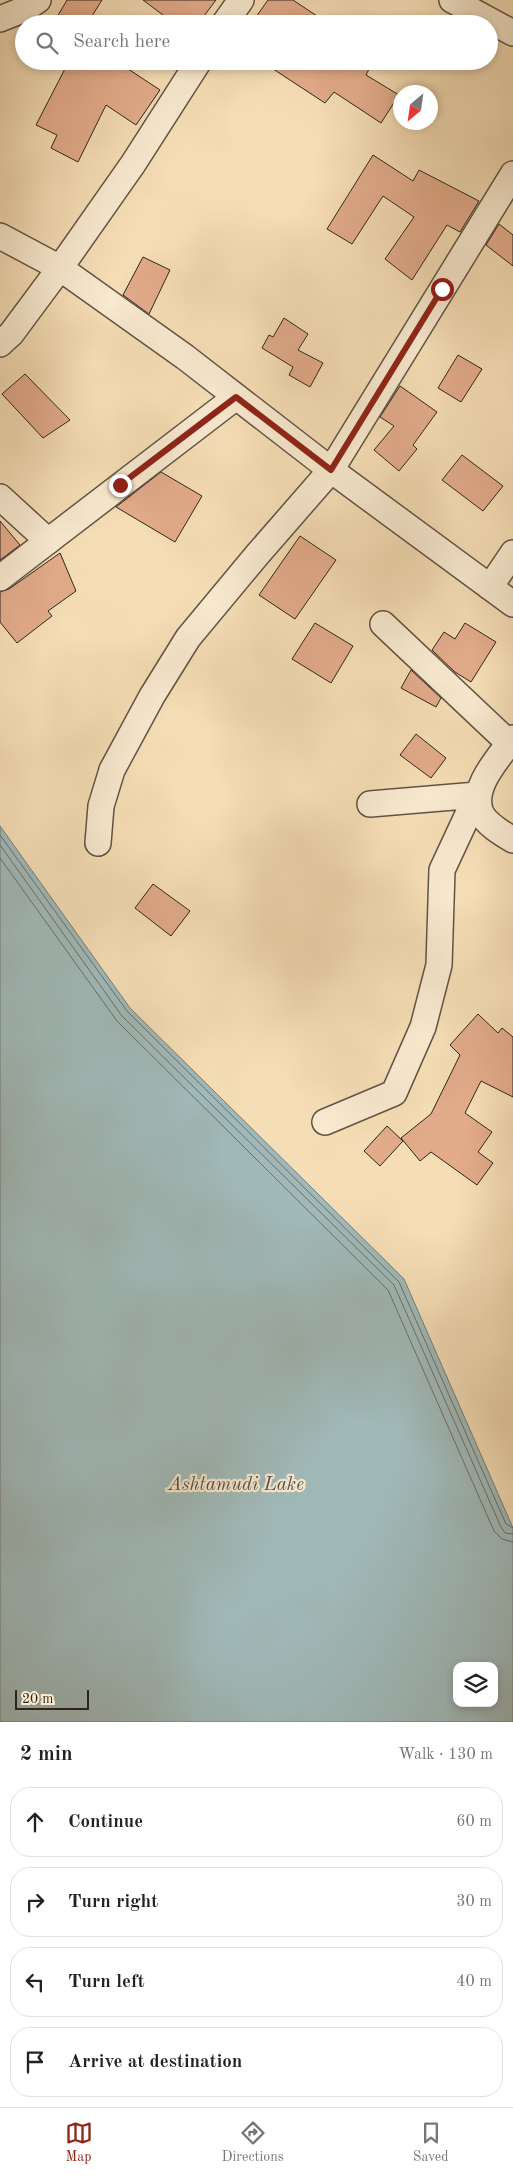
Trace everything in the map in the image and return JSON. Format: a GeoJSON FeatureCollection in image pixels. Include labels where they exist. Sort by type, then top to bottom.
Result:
{"type":"FeatureCollection","features":[{"type":"Feature","properties":{"kind":"street"},"geometry":{"type":"LineString","coordinates":[[0,19],[25,10],[38,0]]}},
{"type":"Feature","properties":{"kind":"street"},"geometry":{"type":"LineString","coordinates":[[230,15],[240,0]]}},
{"type":"Feature","properties":{"kind":"street"},"geometry":{"type":"LineString","coordinates":[[452,0],[481,15]]}},
{"type":"Feature","properties":{"kind":"street"},"geometry":{"type":"LineString","coordinates":[[498,24],[513,32]]}},
{"type":"Feature","properties":{"kind":"street"},"geometry":{"type":"LineString","coordinates":[[0,344],[11,334],[60,268],[132,164],[192,70]]}},
{"type":"Feature","properties":{"kind":"street"},"geometry":{"type":"LineString","coordinates":[[98,843],[101,806],[112,770],[152,696],[188,638],[256,555],[331,470],[513,174]]}},
{"type":"Feature","properties":{"kind":"street"},"geometry":{"type":"LineString","coordinates":[[0,236],[60,268],[513,604]]}},
{"type":"Feature","properties":{"kind":"street"},"geometry":{"type":"LineString","coordinates":[[0,578],[236,397]]}},
{"type":"Feature","properties":{"kind":"street"},"geometry":{"type":"LineString","coordinates":[[0,497],[48,541]]}},
{"type":"Feature","properties":{"kind":"street"},"geometry":{"type":"LineString","coordinates":[[490,587],[513,553]]}},
{"type":"Feature","properties":{"kind":"street"},"geometry":{"type":"LineString","coordinates":[[325,1122],[394,1093],[423,1027],[439,965],[442,870],[477,795],[489,773],[511,741],[383,624]]}},
{"type":"Feature","properties":{"kind":"street"},"geometry":{"type":"LineString","coordinates":[[370,804],[477,795]]}},
{"type":"Feature","properties":{"kind":"street"},"geometry":{"type":"LineString","coordinates":[[477,795],[481,814],[499,831],[513,840]]}},
{"type":"Feature","properties":{"kind":"water","name":"Ashtamudi Lake"},"geometry":{"type":"Polygon","coordinates":[[[0,826],[130,1008],[404,1279],[513,1528],[513,1722],[0,1722],[0,826]]]}},
{"type":"Feature","properties":{"kind":"building"},"geometry":{"type":"Polygon","coordinates":[[[67,0],[102,0],[93,15],[58,15],[67,0]]]}},
{"type":"Feature","properties":{"kind":"building"},"geometry":{"type":"Polygon","coordinates":[[[143,0],[216,0],[205,15],[163,15],[143,0]]]}},
{"type":"Feature","properties":{"kind":"building"},"geometry":{"type":"Polygon","coordinates":[[[268,0],[293,0],[316,15],[257,15],[268,0]]]}},
{"type":"Feature","properties":{"kind":"building"},"geometry":{"type":"Polygon","coordinates":[[[64,70],[130,70],[160,90],[136,125],[106,105],[78,162],[51,148],[57,135],[36,125],[64,70]]]}},
{"type":"Feature","properties":{"kind":"building"},"geometry":{"type":"Polygon","coordinates":[[[275,70],[368,70],[366,75],[393,91],[393,104],[381,123],[334,92],[325,103],[275,70]]]}},
{"type":"Feature","properties":{"kind":"building"},"geometry":{"type":"Polygon","coordinates":[[[373,155],[413,181],[419,170],[479,201],[460,232],[447,225],[412,280],[385,259],[414,217],[383,196],[352,244],[327,229],[373,155]]]}},
{"type":"Feature","properties":{"kind":"building"},"geometry":{"type":"Polygon","coordinates":[[[499,224],[513,235],[513,266],[486,245],[499,224]]]}},
{"type":"Feature","properties":{"kind":"building"},"geometry":{"type":"Polygon","coordinates":[[[143,257],[170,270],[149,314],[123,295],[143,257]]]}},
{"type":"Feature","properties":{"kind":"building"},"geometry":{"type":"Polygon","coordinates":[[[284,318],[308,334],[298,350],[323,363],[310,387],[289,375],[293,367],[262,348],[269,335],[273,337],[284,318]]]}},
{"type":"Feature","properties":{"kind":"building"},"geometry":{"type":"Polygon","coordinates":[[[458,355],[482,369],[461,402],[438,388],[458,355]]]}},
{"type":"Feature","properties":{"kind":"building"},"geometry":{"type":"Polygon","coordinates":[[[25,374],[70,420],[43,438],[2,394],[25,374]]]}},
{"type":"Feature","properties":{"kind":"building"},"geometry":{"type":"Polygon","coordinates":[[[400,386],[437,412],[413,445],[417,449],[399,471],[374,450],[394,426],[380,417],[400,386]]]}},
{"type":"Feature","properties":{"kind":"building"},"geometry":{"type":"Polygon","coordinates":[[[462,455],[503,486],[483,511],[442,480],[462,455]]]}},
{"type":"Feature","properties":{"kind":"building"},"geometry":{"type":"Polygon","coordinates":[[[161,472],[202,496],[175,542],[116,507],[161,472]]]}},
{"type":"Feature","properties":{"kind":"building"},"geometry":{"type":"Polygon","coordinates":[[[0,521],[20,545],[0,560],[0,521]]]}},
{"type":"Feature","properties":{"kind":"building"},"geometry":{"type":"Polygon","coordinates":[[[300,536],[336,560],[295,619],[259,595],[300,536]]]}},
{"type":"Feature","properties":{"kind":"building"},"geometry":{"type":"Polygon","coordinates":[[[60,553],[76,591],[48,611],[52,616],[17,643],[0,622],[0,592],[9,589],[60,553]]]}},
{"type":"Feature","properties":{"kind":"building"},"geometry":{"type":"Polygon","coordinates":[[[315,623],[353,646],[331,683],[292,659],[315,623]]]}},
{"type":"Feature","properties":{"kind":"building"},"geometry":{"type":"Polygon","coordinates":[[[465,623],[496,642],[471,682],[455,672],[432,650],[444,632],[455,639],[465,623]]]}},
{"type":"Feature","properties":{"kind":"building"},"geometry":{"type":"Polygon","coordinates":[[[411,670],[441,698],[436,707],[401,688],[411,670]]]}},
{"type":"Feature","properties":{"kind":"building"},"geometry":{"type":"Polygon","coordinates":[[[416,734],[446,758],[431,778],[400,755],[416,734]]]}},
{"type":"Feature","properties":{"kind":"building"},"geometry":{"type":"Polygon","coordinates":[[[153,884],[190,911],[171,936],[135,908],[153,884]]]}},
{"type":"Feature","properties":{"kind":"building"},"geometry":{"type":"Polygon","coordinates":[[[478,1014],[498,1033],[502,1028],[513,1037],[513,1097],[481,1081],[465,1113],[492,1132],[478,1152],[493,1163],[477,1185],[431,1152],[420,1161],[401,1138],[431,1114],[460,1055],[450,1045],[478,1014]]]}},
{"type":"Feature","properties":{"kind":"building"},"geometry":{"type":"Polygon","coordinates":[[[387,1126],[403,1141],[380,1166],[364,1151],[387,1126]]]}},
{"type":"Feature","properties":{"kind":"route"},"geometry":{"type":"LineString","coordinates":[[120,485],[236,397],[331,470],[442,289]]}}]}
